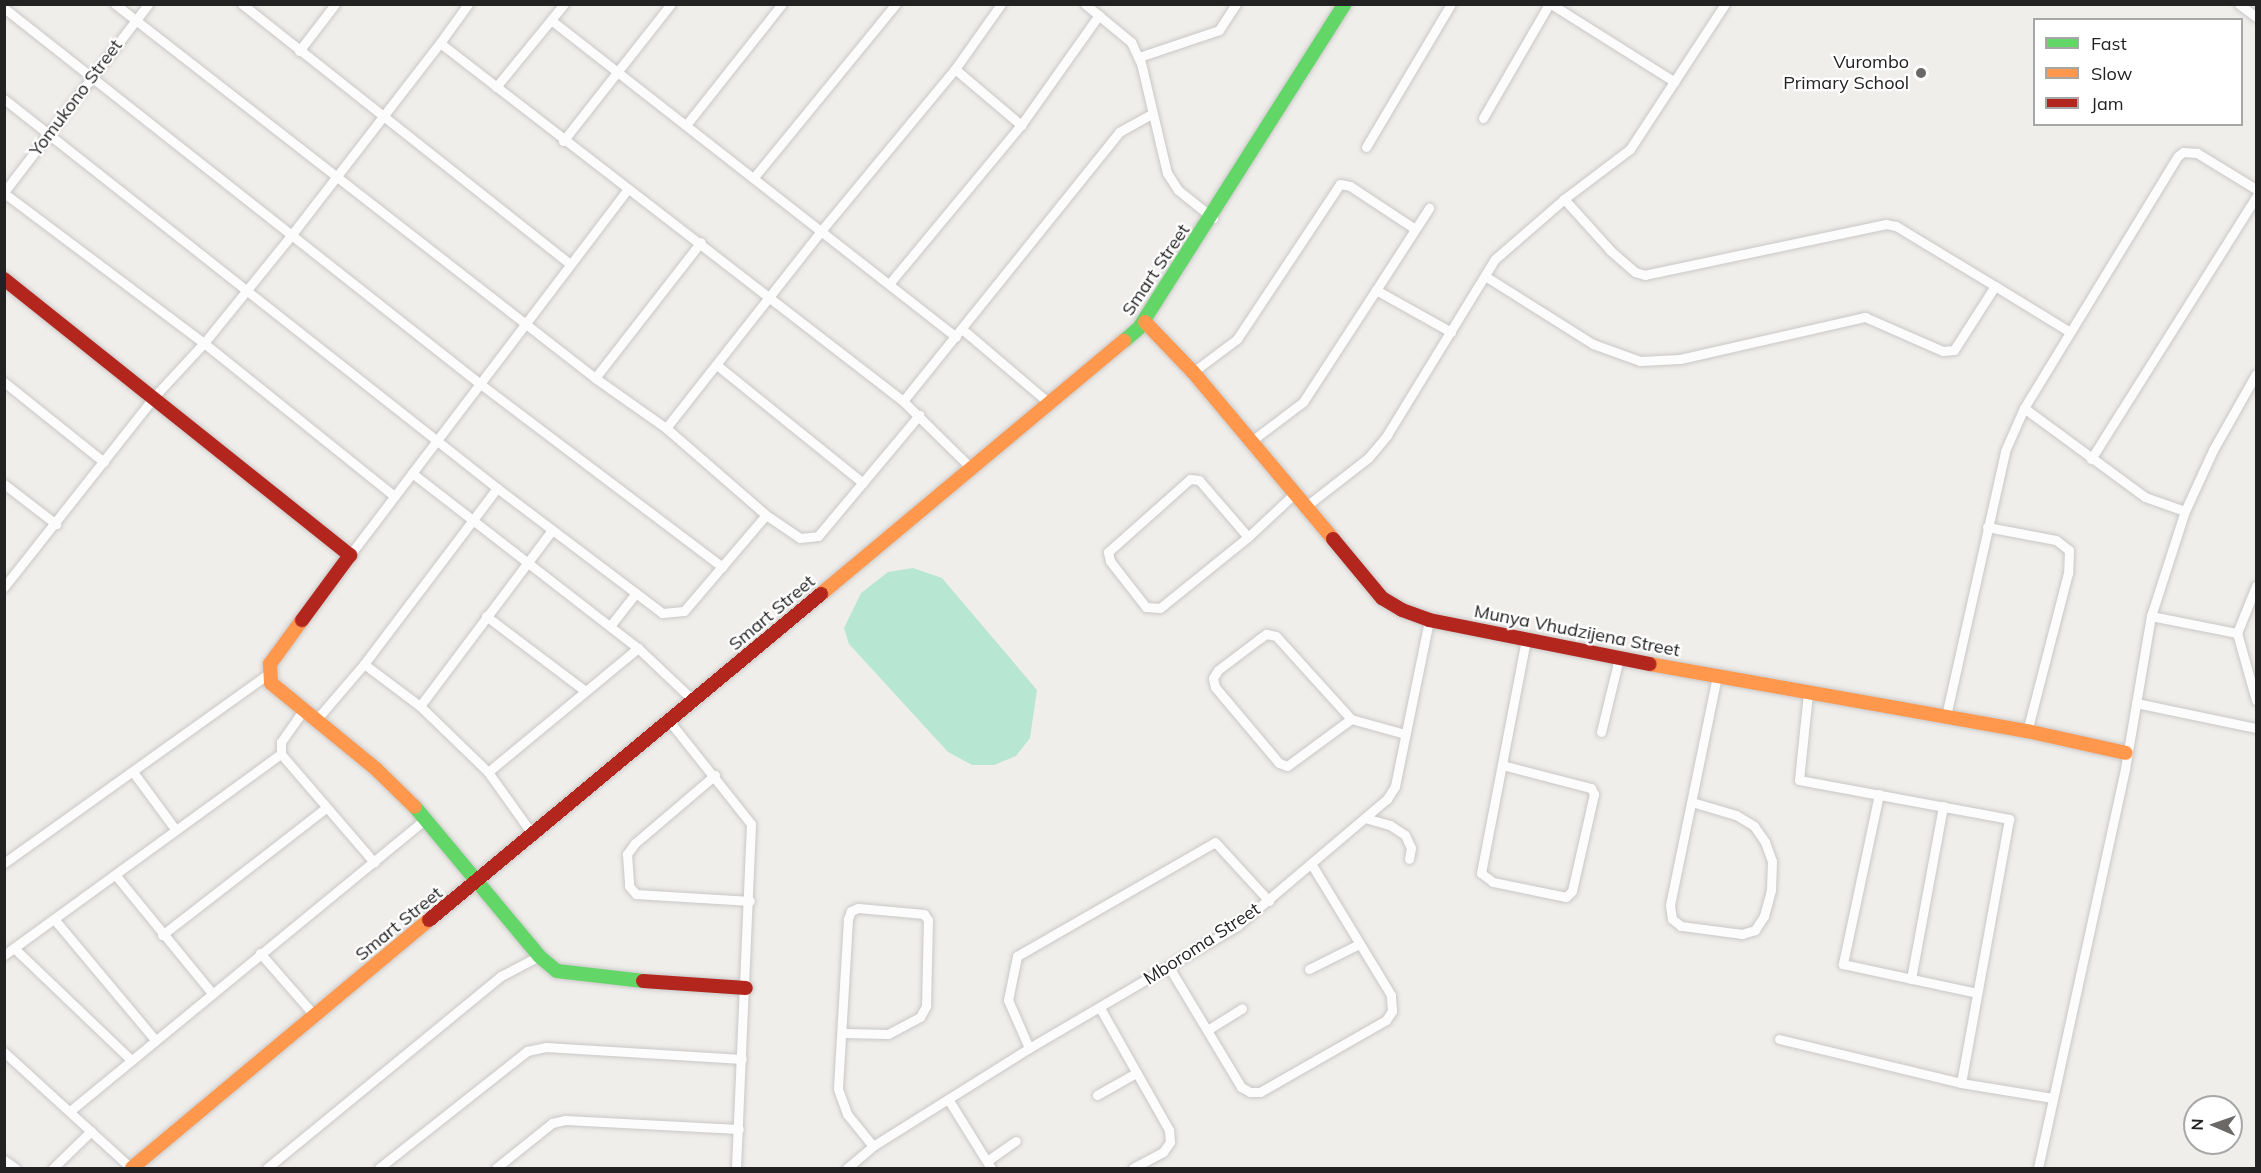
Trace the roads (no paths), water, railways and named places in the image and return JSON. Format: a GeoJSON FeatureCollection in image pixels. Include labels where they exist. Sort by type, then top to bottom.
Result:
{"type":"FeatureCollection","features":[{"type":"Feature","properties":{"kind":"street"},"geometry":{"type":"LineString","coordinates":[[115,4],[595,378],[666,428],[766,515],[800,538],[810,540],[818,536],[919,415]]}},
{"type":"Feature","properties":{"kind":"street","name":"Yomukono Street"},"geometry":{"type":"LineString","coordinates":[[4,192],[148,4]]}},
{"type":"Feature","properties":{"kind":"street"},"geometry":{"type":"LineString","coordinates":[[242,4],[569,263]]}},
{"type":"Feature","properties":{"kind":"street"},"geometry":{"type":"LineString","coordinates":[[299,51],[334,4]]}},
{"type":"Feature","properties":{"kind":"street"},"geometry":{"type":"LineString","coordinates":[[4,586],[56,524],[153,398],[204,343],[293,233],[468,4]]}},
{"type":"Feature","properties":{"kind":"street"},"geometry":{"type":"LineString","coordinates":[[496,87],[564,4]]}},
{"type":"Feature","properties":{"kind":"street"},"geometry":{"type":"LineString","coordinates":[[564,141],[671,4]]}},
{"type":"Feature","properties":{"kind":"street"},"geometry":{"type":"LineString","coordinates":[[686,125],[782,4]]}},
{"type":"Feature","properties":{"kind":"street"},"geometry":{"type":"LineString","coordinates":[[755,176],[896,4]]}},
{"type":"Feature","properties":{"kind":"street"},"geometry":{"type":"LineString","coordinates":[[666,428],[718,366],[821,231],[955,69],[1001,4]]}},
{"type":"Feature","properties":{"kind":"street"},"geometry":{"type":"LineString","coordinates":[[1085,4],[1120,31],[1140,57],[1152,114],[1171,181],[1213,218]]}},
{"type":"Feature","properties":{"kind":"street"},"geometry":{"type":"LineString","coordinates":[[1140,57],[1219,30],[1236,4]]}},
{"type":"Feature","properties":{"kind":"street","name":"Smart Street"},"geometry":{"type":"LineString","coordinates":[[131,1168],[314,1015],[481,881],[532,835],[694,702],[1145,322],[1213,218],[1345,4]]}},
{"type":"Feature","properties":{"kind":"street"},"geometry":{"type":"LineString","coordinates":[[1366,147],[1450,4]]}},
{"type":"Feature","properties":{"kind":"street"},"geometry":{"type":"LineString","coordinates":[[1483,117],[1550,4],[1675,82]]}},
{"type":"Feature","properties":{"kind":"street"},"geometry":{"type":"LineString","coordinates":[[1305,507],[1368,458],[1387,435],[1495,259],[1564,199],[1627,152],[1725,4]]}},
{"type":"Feature","properties":{"kind":"street"},"geometry":{"type":"LineString","coordinates":[[2239,4],[2256,16]]}},
{"type":"Feature","properties":{"kind":"street"},"geometry":{"type":"LineString","coordinates":[[4,8],[293,233],[479,383],[722,567]]}},
{"type":"Feature","properties":{"kind":"street"},"geometry":{"type":"LineString","coordinates":[[889,285],[1021,125],[1099,15]]}},
{"type":"Feature","properties":{"kind":"street"},"geometry":{"type":"LineString","coordinates":[[551,20],[755,176],[889,285],[959,333],[1048,403]]}},
{"type":"Feature","properties":{"kind":"street"},"geometry":{"type":"LineString","coordinates":[[440,43],[627,190],[701,242],[903,400],[972,469]]}},
{"type":"Feature","properties":{"kind":"street"},"geometry":{"type":"LineString","coordinates":[[955,69],[1021,125]]}},
{"type":"Feature","properties":{"kind":"street"},"geometry":{"type":"LineString","coordinates":[[4,99],[247,288],[497,489],[662,613],[676,614],[690,605],[766,515]]}},
{"type":"Feature","properties":{"kind":"street"},"geometry":{"type":"LineString","coordinates":[[903,400],[1119,132],[1152,114]]}},
{"type":"Feature","properties":{"kind":"street"},"geometry":{"type":"LineString","coordinates":[[1946,716],[2005,451],[2024,408],[2178,156],[2183,152],[2198,153],[2256,189]]}},
{"type":"Feature","properties":{"kind":"street"},"geometry":{"type":"LineString","coordinates":[[1193,372],[1237,339],[1340,184],[1350,186],[1415,229]]}},
{"type":"Feature","properties":{"kind":"street"},"geometry":{"type":"LineString","coordinates":[[627,190],[436,438],[270,664],[268,674],[271,683],[427,818],[481,881],[539,956],[557,971],[577,976],[746,988]]}},
{"type":"Feature","properties":{"kind":"street"},"geometry":{"type":"LineString","coordinates":[[4,192],[204,343],[394,496]]}},
{"type":"Feature","properties":{"kind":"street"},"geometry":{"type":"LineString","coordinates":[[2091,459],[2256,197]]}},
{"type":"Feature","properties":{"kind":"street"},"geometry":{"type":"LineString","coordinates":[[1564,199],[1610,250],[1635,272],[1646,275],[1886,224],[1896,226],[2070,332]]}},
{"type":"Feature","properties":{"kind":"street"},"geometry":{"type":"LineString","coordinates":[[1250,442],[1303,402],[1429,208]]}},
{"type":"Feature","properties":{"kind":"street"},"geometry":{"type":"LineString","coordinates":[[595,378],[701,242]]}},
{"type":"Feature","properties":{"kind":"street"},"geometry":{"type":"LineString","coordinates":[[1485,276],[1593,344],[1640,361],[1680,359],[1865,317],[1943,351],[1954,350],[1995,286]]}},
{"type":"Feature","properties":{"kind":"street"},"geometry":{"type":"LineString","coordinates":[[4,279],[350,555]]}},
{"type":"Feature","properties":{"kind":"street"},"geometry":{"type":"LineString","coordinates":[[1376,290],[1452,332]]}},
{"type":"Feature","properties":{"kind":"street","name":"Munya Vhudzijena Street"},"geometry":{"type":"LineString","coordinates":[[1145,322],[1193,372],[1382,598],[1429,620],[1717,677],[2027,731],[2126,753]]}},
{"type":"Feature","properties":{"kind":"street"},"geometry":{"type":"LineString","coordinates":[[718,366],[863,483]]}},
{"type":"Feature","properties":{"kind":"street"},"geometry":{"type":"LineString","coordinates":[[2038,1168],[2126,753],[2151,616],[2185,511],[2256,374]]}},
{"type":"Feature","properties":{"kind":"street"},"geometry":{"type":"LineString","coordinates":[[4,382],[104,462]]}},
{"type":"Feature","properties":{"kind":"street"},"geometry":{"type":"LineString","coordinates":[[2246,390],[2256,396]]}},
{"type":"Feature","properties":{"kind":"street"},"geometry":{"type":"LineString","coordinates":[[2024,408],[2145,497],[2185,511]]}},
{"type":"Feature","properties":{"kind":"street"},"geometry":{"type":"LineString","coordinates":[[412,473],[475,519],[638,648],[694,702]]}},
{"type":"Feature","properties":{"kind":"street"},"geometry":{"type":"LineString","coordinates":[[1248,537],[1199,480],[1190,479],[1108,552],[1110,561],[1153,610],[1160,608],[1248,537],[1294,494]]}},
{"type":"Feature","properties":{"kind":"street"},"geometry":{"type":"LineString","coordinates":[[4,483],[56,524]]}},
{"type":"Feature","properties":{"kind":"street"},"geometry":{"type":"LineString","coordinates":[[316,720],[364,664],[497,489]]}},
{"type":"Feature","properties":{"kind":"street"},"geometry":{"type":"LineString","coordinates":[[1987,527],[2056,540],[2069,550],[2068,573],[2027,731]]}},
{"type":"Feature","properties":{"kind":"street"},"geometry":{"type":"LineString","coordinates":[[420,706],[552,530]]}},
{"type":"Feature","properties":{"kind":"street"},"geometry":{"type":"LineString","coordinates":[[2256,586],[2236,633],[2256,700]]}},
{"type":"Feature","properties":{"kind":"street"},"geometry":{"type":"LineString","coordinates":[[610,626],[636,593]]}},
{"type":"Feature","properties":{"kind":"street"},"geometry":{"type":"LineString","coordinates":[[486,616],[584,690]]}},
{"type":"Feature","properties":{"kind":"street"},"geometry":{"type":"LineString","coordinates":[[2151,616],[2236,633]]}},
{"type":"Feature","properties":{"kind":"street","name":"Mboroma Street"},"geometry":{"type":"LineString","coordinates":[[847,1168],[873,1146],[1029,1048],[1237,926],[1312,865],[1387,799],[1395,786],[1429,620]]}},
{"type":"Feature","properties":{"kind":"street"},"geometry":{"type":"LineString","coordinates":[[1351,719],[1287,766],[1279,763],[1215,687],[1213,678],[1218,670],[1258,639],[1266,634],[1276,636],[1351,719],[1405,734]]}},
{"type":"Feature","properties":{"kind":"street"},"geometry":{"type":"LineString","coordinates":[[1502,765],[1591,788],[1594,794],[1572,891],[1566,897],[1493,882],[1481,873],[1526,639]]}},
{"type":"Feature","properties":{"kind":"street"},"geometry":{"type":"LineString","coordinates":[[488,772],[584,690],[638,648]]}},
{"type":"Feature","properties":{"kind":"street"},"geometry":{"type":"LineString","coordinates":[[1601,732],[1619,658]]}},
{"type":"Feature","properties":{"kind":"street"},"geometry":{"type":"LineString","coordinates":[[364,664],[420,706],[488,772],[532,835]]}},
{"type":"Feature","properties":{"kind":"street"},"geometry":{"type":"LineString","coordinates":[[4,863],[268,674]]}},
{"type":"Feature","properties":{"kind":"street"},"geometry":{"type":"LineString","coordinates":[[1692,802],[1736,815],[1754,826],[1766,842],[1772,861],[1771,890],[1764,916],[1755,930],[1742,934],[1681,926],[1672,920],[1670,905],[1717,677]]}},
{"type":"Feature","properties":{"kind":"street"},"geometry":{"type":"LineString","coordinates":[[1808,693],[1799,780],[2009,819],[1961,1083]]}},
{"type":"Feature","properties":{"kind":"street"},"geometry":{"type":"LineString","coordinates":[[2136,703],[2256,728]]}},
{"type":"Feature","properties":{"kind":"street"},"geometry":{"type":"LineString","coordinates":[[303,710],[281,742],[281,754],[374,862]]}},
{"type":"Feature","properties":{"kind":"street"},"geometry":{"type":"LineString","coordinates":[[670,722],[715,775],[751,824],[750,901],[736,1168]]}},
{"type":"Feature","properties":{"kind":"street"},"geometry":{"type":"LineString","coordinates":[[4,955],[117,877],[175,829],[281,754]]}},
{"type":"Feature","properties":{"kind":"street"},"geometry":{"type":"LineString","coordinates":[[133,772],[175,829]]}},
{"type":"Feature","properties":{"kind":"street"},"geometry":{"type":"LineString","coordinates":[[715,775],[635,843],[627,854],[629,886],[636,894],[750,901]]}},
{"type":"Feature","properties":{"kind":"street"},"geometry":{"type":"LineString","coordinates":[[1879,794],[1843,964],[1977,993]]}},
{"type":"Feature","properties":{"kind":"street"},"geometry":{"type":"LineString","coordinates":[[1911,979],[1943,806]]}},
{"type":"Feature","properties":{"kind":"street"},"geometry":{"type":"LineString","coordinates":[[162,935],[326,808]]}},
{"type":"Feature","properties":{"kind":"street"},"geometry":{"type":"LineString","coordinates":[[70,1111],[427,818]]}},
{"type":"Feature","properties":{"kind":"street"},"geometry":{"type":"LineString","coordinates":[[1365,818],[1390,825],[1405,835],[1411,848],[1409,860]]}},
{"type":"Feature","properties":{"kind":"street"},"geometry":{"type":"LineString","coordinates":[[1029,1048],[1008,1000],[1017,956],[1215,842],[1269,900]]}},
{"type":"Feature","properties":{"kind":"street"},"geometry":{"type":"LineString","coordinates":[[1169,967],[1209,1029],[1241,1087],[1250,1092],[1260,1092],[1386,1020],[1392,1011],[1391,995],[1312,865]]}},
{"type":"Feature","properties":{"kind":"street"},"geometry":{"type":"LineString","coordinates":[[117,877],[162,935],[212,993]]}},
{"type":"Feature","properties":{"kind":"street"},"geometry":{"type":"LineString","coordinates":[[843,1033],[888,1034],[920,1017],[926,1005],[928,920],[924,914],[858,908],[851,911],[843,1033],[839,1102],[873,1146]]}},
{"type":"Feature","properties":{"kind":"street"},"geometry":{"type":"LineString","coordinates":[[54,919],[155,1040]]}},
{"type":"Feature","properties":{"kind":"street"},"geometry":{"type":"LineString","coordinates":[[1309,969],[1359,944]]}},
{"type":"Feature","properties":{"kind":"street"},"geometry":{"type":"LineString","coordinates":[[14,948],[131,1060]]}},
{"type":"Feature","properties":{"kind":"street"},"geometry":{"type":"LineString","coordinates":[[260,953],[314,1015]]}},
{"type":"Feature","properties":{"kind":"street"},"geometry":{"type":"LineString","coordinates":[[267,1168],[501,976],[539,956]]}},
{"type":"Feature","properties":{"kind":"street"},"geometry":{"type":"LineString","coordinates":[[1100,1008],[1169,1130],[1170,1142],[1163,1152],[1133,1168]]}},
{"type":"Feature","properties":{"kind":"street"},"geometry":{"type":"LineString","coordinates":[[1209,1029],[1242,1008]]}},
{"type":"Feature","properties":{"kind":"street"},"geometry":{"type":"LineString","coordinates":[[1779,1039],[1961,1083],[2053,1098]]}},
{"type":"Feature","properties":{"kind":"street"},"geometry":{"type":"LineString","coordinates":[[379,1168],[526,1051],[546,1047],[742,1059]]}},
{"type":"Feature","properties":{"kind":"street"},"geometry":{"type":"LineString","coordinates":[[4,1052],[131,1168]]}},
{"type":"Feature","properties":{"kind":"street"},"geometry":{"type":"LineString","coordinates":[[1097,1095],[1136,1074]]}},
{"type":"Feature","properties":{"kind":"street"},"geometry":{"type":"LineString","coordinates":[[948,1099],[989,1165],[1016,1141]]}},
{"type":"Feature","properties":{"kind":"street"},"geometry":{"type":"LineString","coordinates":[[496,1168],[552,1123],[565,1120],[739,1129]]}},
{"type":"Feature","properties":{"kind":"street"},"geometry":{"type":"LineString","coordinates":[[53,1168],[92,1131]]}},
{"type":"Feature","properties":{"kind":"street"},"geometry":{"type":"LineString","coordinates":[[4,1160],[15,1168]]}},
{"type":"Feature","properties":{"kind":"place","name":"Vurombo Primary School"},"geometry":{"type":"Point","coordinates":[1921,73]}}]}
